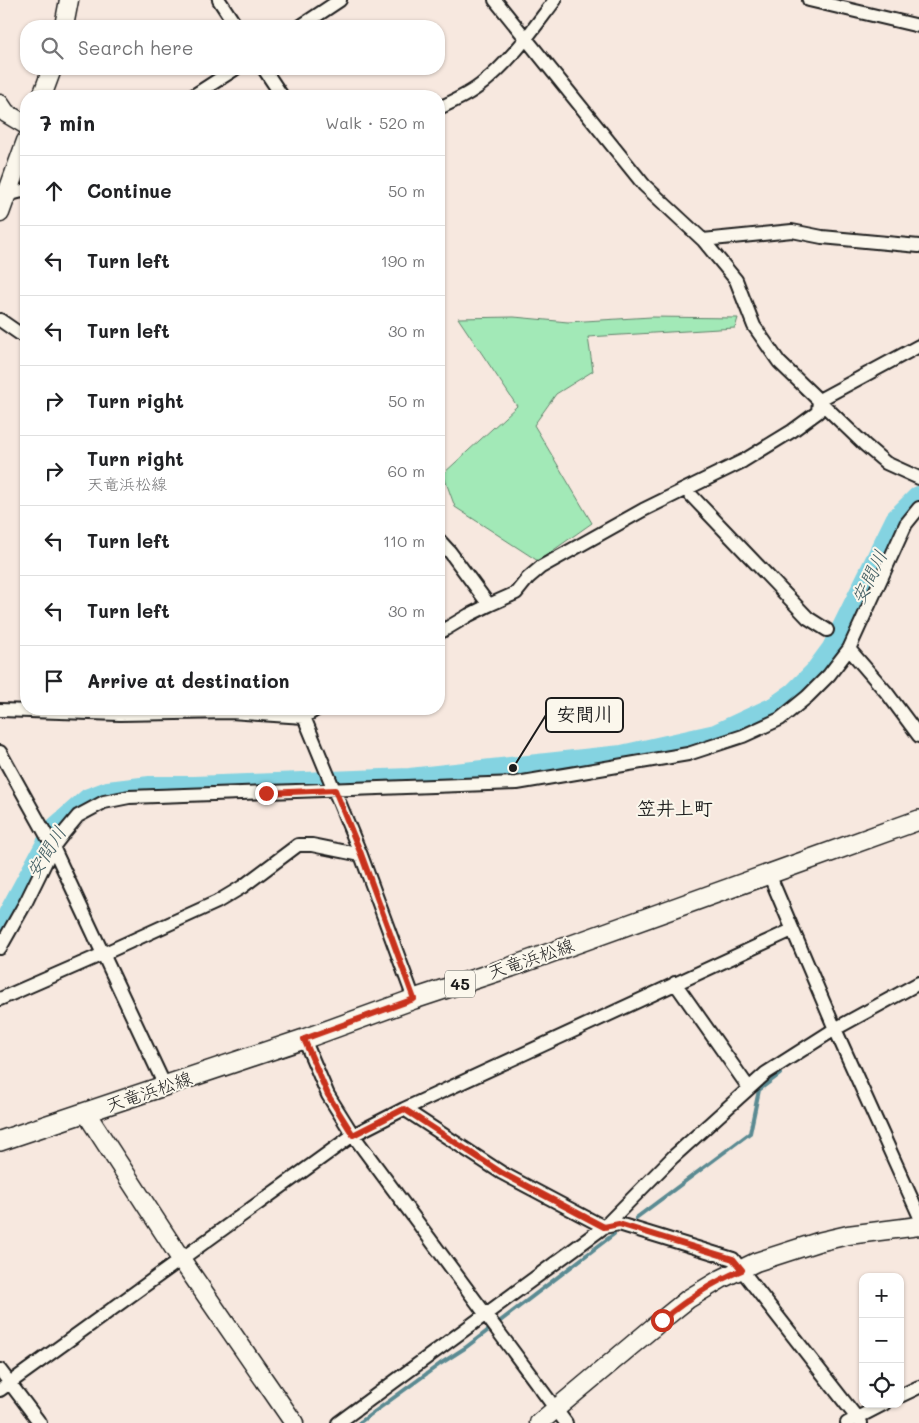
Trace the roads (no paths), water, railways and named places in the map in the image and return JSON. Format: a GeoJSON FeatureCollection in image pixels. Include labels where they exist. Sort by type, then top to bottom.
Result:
{"type":"FeatureCollection","features":[{"type":"Feature","properties":{"kind":"main road","name":"天竜浜松線"},"geometry":{"type":"LineString","coordinates":[[0,1141],[511,967],[919,820]]}},
{"type":"Feature","properties":{"kind":"street"},"geometry":{"type":"LineString","coordinates":[[65,20],[69,0]]}},
{"type":"Feature","properties":{"kind":"street"},"geometry":{"type":"LineString","coordinates":[[218,0],[232,20]]}},
{"type":"Feature","properties":{"kind":"street"},"geometry":{"type":"LineString","coordinates":[[310,20],[340,0]]}},
{"type":"Feature","properties":{"kind":"street"},"geometry":{"type":"LineString","coordinates":[[495,0],[644,185],[703,240],[736,280],[754,326],[779,362],[864,445],[886,463],[919,478]]}},
{"type":"Feature","properties":{"kind":"street"},"geometry":{"type":"LineString","coordinates":[[445,105],[482,84],[499,69],[555,0]]}},
{"type":"Feature","properties":{"kind":"street"},"geometry":{"type":"LineString","coordinates":[[809,0],[919,26]]}},
{"type":"Feature","properties":{"kind":"street"},"geometry":{"type":"LineString","coordinates":[[44,90],[50,75]]}},
{"type":"Feature","properties":{"kind":"street"},"geometry":{"type":"LineString","coordinates":[[202,90],[226,75]]}},
{"type":"Feature","properties":{"kind":"street"},"geometry":{"type":"LineString","coordinates":[[268,75],[278,90]]}},
{"type":"Feature","properties":{"kind":"street"},"geometry":{"type":"LineString","coordinates":[[0,104],[6,112],[20,121]]}},
{"type":"Feature","properties":{"kind":"street"},"geometry":{"type":"LineString","coordinates":[[0,213],[20,157]]}},
{"type":"Feature","properties":{"kind":"street"},"geometry":{"type":"LineString","coordinates":[[6,195],[20,192]]}},
{"type":"Feature","properties":{"kind":"street"},"geometry":{"type":"LineString","coordinates":[[703,240],[792,231],[919,246]]}},
{"type":"Feature","properties":{"kind":"street"},"geometry":{"type":"LineString","coordinates":[[0,320],[20,334]]}},
{"type":"Feature","properties":{"kind":"street"},"geometry":{"type":"LineString","coordinates":[[819,400],[919,346]]}},
{"type":"Feature","properties":{"kind":"street"},"geometry":{"type":"LineString","coordinates":[[445,629],[469,615],[516,593],[528,578],[541,567],[643,510],[743,461],[792,431],[818,412],[819,400]]}},
{"type":"Feature","properties":{"kind":"street"},"geometry":{"type":"LineString","coordinates":[[686,490],[808,618],[827,630]]}},
{"type":"Feature","properties":{"kind":"street"},"geometry":{"type":"LineString","coordinates":[[0,948],[26,902],[51,843],[78,816],[104,802],[129,797],[333,785],[517,783],[688,754],[743,736],[780,719],[807,697],[829,675],[849,649],[906,524],[919,508]]}},
{"type":"Feature","properties":{"kind":"street"},"geometry":{"type":"LineString","coordinates":[[445,547],[489,605]]}},
{"type":"Feature","properties":{"kind":"street"},"geometry":{"type":"LineString","coordinates":[[849,649],[887,693],[919,736]]}},
{"type":"Feature","properties":{"kind":"street"},"geometry":{"type":"LineString","coordinates":[[0,710],[20,711]]}},
{"type":"Feature","properties":{"kind":"street"},"geometry":{"type":"LineString","coordinates":[[286,715],[304,716],[361,854],[414,999]]}},
{"type":"Feature","properties":{"kind":"street"},"geometry":{"type":"LineString","coordinates":[[0,752],[51,843],[165,1086]]}},
{"type":"Feature","properties":{"kind":"street"},"geometry":{"type":"LineString","coordinates":[[0,999],[217,902],[242,887],[298,845],[312,845],[361,854]]}},
{"type":"Feature","properties":{"kind":"street"},"geometry":{"type":"LineString","coordinates":[[769,874],[835,1029],[919,1215]]}},
{"type":"Feature","properties":{"kind":"street"},"geometry":{"type":"LineString","coordinates":[[5,1386],[353,1135],[404,1109],[792,930]]}},
{"type":"Feature","properties":{"kind":"street"},"geometry":{"type":"LineString","coordinates":[[675,983],[749,1088]]}},
{"type":"Feature","properties":{"kind":"street"},"geometry":{"type":"LineString","coordinates":[[338,1423],[488,1317],[604,1227],[673,1157],[766,1073],[835,1029],[919,983]]}},
{"type":"Feature","properties":{"kind":"street"},"geometry":{"type":"LineString","coordinates":[[304,1039],[328,1095],[353,1135],[561,1416]]}},
{"type":"Feature","properties":{"kind":"street"},"geometry":{"type":"LineString","coordinates":[[404,1109],[502,1173],[604,1227],[619,1224],[733,1259],[855,1421],[877,1408]]}},
{"type":"Feature","properties":{"kind":"street"},"geometry":{"type":"LineString","coordinates":[[86,1113],[181,1259],[294,1423]]}},
{"type":"Feature","properties":{"kind":"street"},"geometry":{"type":"LineString","coordinates":[[540,1423],[561,1416],[688,1299],[721,1279],[756,1262],[818,1242],[848,1235],[919,1226]]}},
{"type":"Feature","properties":{"kind":"street"},"geometry":{"type":"LineString","coordinates":[[0,1370],[5,1386],[40,1423]]}},
{"type":"Feature","properties":{"kind":"street"},"geometry":{"type":"LineString","coordinates":[[904,1394],[919,1387]]}},
{"type":"Feature","properties":{"kind":"waterway","name":"安間川"},"geometry":{"type":"LineString","coordinates":[[0,933],[56,829],[89,800],[108,793],[150,788],[410,780],[622,757],[716,736],[774,709],[795,694],[816,673],[833,650],[897,520],[919,498]]}},
{"type":"Feature","properties":{"kind":"waterway"},"geometry":{"type":"LineString","coordinates":[[636,1218],[750,1133],[759,1090],[780,1074]]}},
{"type":"Feature","properties":{"kind":"waterway"},"geometry":{"type":"LineString","coordinates":[[359,1423],[465,1348],[614,1234]]}},
{"type":"Feature","properties":{"kind":"place","name":"安間川"},"geometry":{"type":"Point","coordinates":[513,768]}},
{"type":"Feature","properties":{"kind":"district","name":"笠井上町"},"geometry":{"type":"Point","coordinates":[675,808]}}]}
